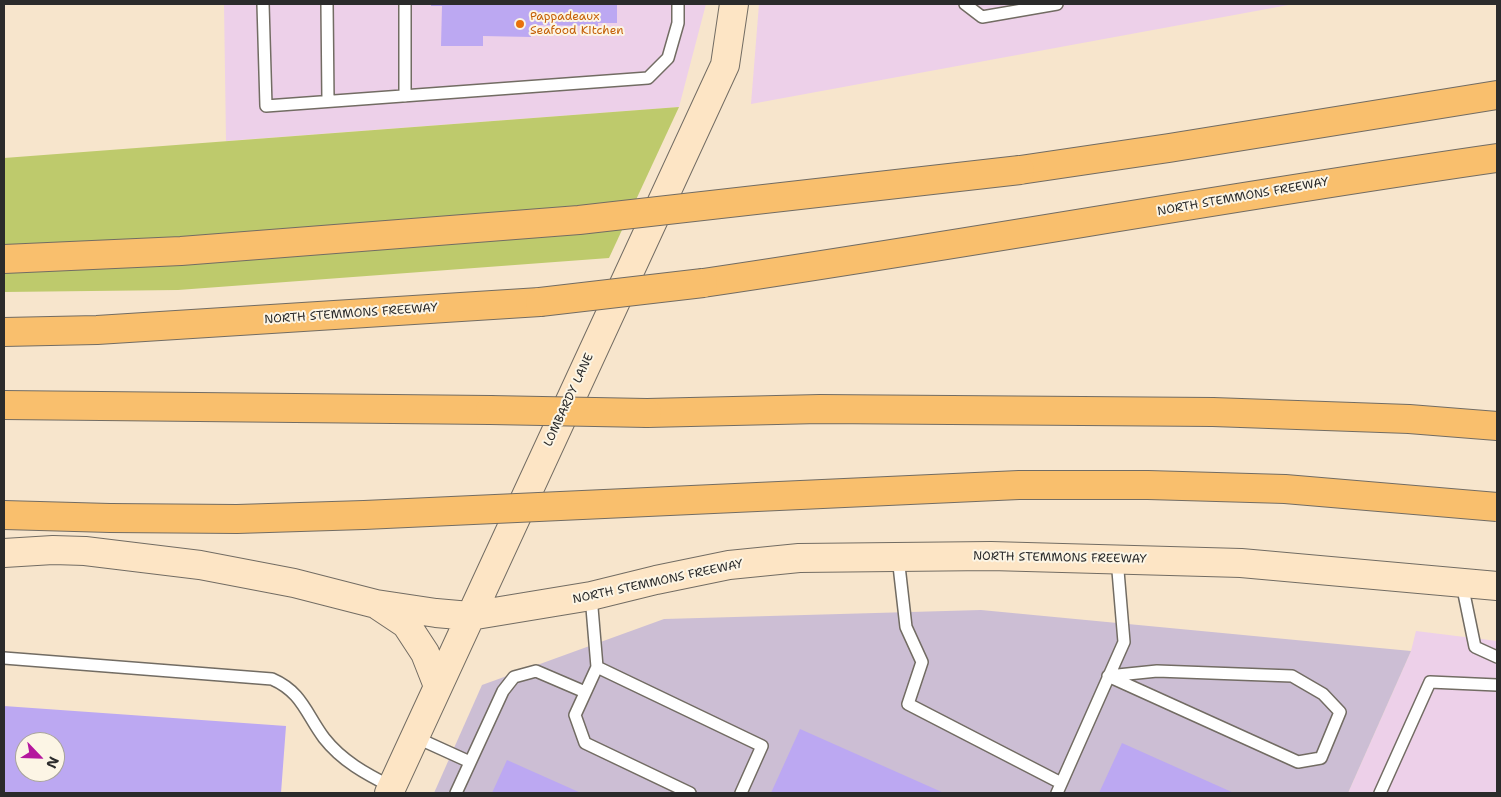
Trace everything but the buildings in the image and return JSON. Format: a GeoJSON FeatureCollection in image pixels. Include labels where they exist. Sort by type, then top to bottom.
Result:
{"type":"FeatureCollection","features":[{"type":"Feature","properties":{"kind":"highway"},"geometry":{"type":"LineString","coordinates":[[4,259],[181,251],[579,220],[1020,170],[1497,95]]}},
{"type":"Feature","properties":{"kind":"highway","name":"NORTH STEMMONS FREEWAY"},"geometry":{"type":"LineString","coordinates":[[4,332],[107,329],[540,302],[703,283],[886,256],[1313,184],[1497,158]]}},
{"type":"Feature","properties":{"kind":"highway"},"geometry":{"type":"LineString","coordinates":[[4,405],[647,413],[820,409],[1213,412],[1409,419],[1497,426]]}},
{"type":"Feature","properties":{"kind":"highway"},"geometry":{"type":"LineString","coordinates":[[4,515],[247,519],[374,515],[1019,485],[1148,485],[1285,489],[1497,507]]}},
{"type":"Feature","properties":{"kind":"main road","name":"LOMBARDY LANE"},"geometry":{"type":"LineString","coordinates":[[391,790],[725,65],[734,4]]}},
{"type":"Feature","properties":{"kind":"main road","name":"NORTH STEMMONS FREEWAY"},"geometry":{"type":"LineString","coordinates":[[4,553],[53,550],[84,551],[200,565],[294,582],[376,604],[470,616],[591,596],[729,565],[799,558],[991,556],[1240,563],[1497,586]]}},
{"type":"Feature","properties":{"kind":"main road"},"geometry":{"type":"LineString","coordinates":[[376,604],[406,624],[425,653],[438,686]]}},
{"type":"Feature","properties":{"kind":"lane"},"geometry":{"type":"LineString","coordinates":[[263,4],[266,106],[648,78],[668,58],[678,23],[678,4]]}},
{"type":"Feature","properties":{"kind":"lane"},"geometry":{"type":"LineString","coordinates":[[327,4],[328,102]]}},
{"type":"Feature","properties":{"kind":"lane"},"geometry":{"type":"LineString","coordinates":[[404,4],[405,96]]}},
{"type":"Feature","properties":{"kind":"lane"},"geometry":{"type":"LineString","coordinates":[[964,4],[982,17],[1057,4]]}},
{"type":"Feature","properties":{"kind":"lane"},"geometry":{"type":"LineString","coordinates":[[898,557],[906,627],[922,662],[908,704],[1059,788],[1124,642],[1118,559]]}},
{"type":"Feature","properties":{"kind":"lane"},"geometry":{"type":"LineString","coordinates":[[1461,582],[1475,647],[1497,657]]}},
{"type":"Feature","properties":{"kind":"lane"},"geometry":{"type":"LineString","coordinates":[[591,596],[597,667],[575,715],[585,743],[690,793]]}},
{"type":"Feature","properties":{"kind":"lane"},"geometry":{"type":"LineString","coordinates":[[4,658],[272,679],[285,685],[299,698],[324,738],[341,757],[391,790]]}},
{"type":"Feature","properties":{"kind":"lane"},"geometry":{"type":"LineString","coordinates":[[597,667],[762,746],[741,793]]}},
{"type":"Feature","properties":{"kind":"lane"},"geometry":{"type":"LineString","coordinates":[[456,793],[503,690],[514,677],[536,671],[585,692]]}},
{"type":"Feature","properties":{"kind":"lane"},"geometry":{"type":"LineString","coordinates":[[1157,671],[1292,676],[1323,694],[1340,712],[1321,758],[1298,762],[1108,676],[1157,671]]}},
{"type":"Feature","properties":{"kind":"lane"},"geometry":{"type":"LineString","coordinates":[[1380,793],[1430,682],[1497,685]]}},
{"type":"Feature","properties":{"kind":"lane"},"geometry":{"type":"LineString","coordinates":[[415,737],[470,762]]}},
{"type":"Feature","properties":{"kind":"shaded area"},"geometry":{"type":"Polygon","coordinates":[[[224,4],[706,4],[679,107],[226,141],[224,4]]]}},
{"type":"Feature","properties":{"kind":"shaded area"},"geometry":{"type":"Polygon","coordinates":[[[759,4],[1294,4],[751,104],[759,4]]]}},
{"type":"Feature","properties":{"kind":"shaded area"},"geometry":{"type":"Polygon","coordinates":[[[981,610],[1411,651],[1348,793],[434,793],[482,685],[664,619],[981,610]]]}},
{"type":"Feature","properties":{"kind":"shaded area"},"geometry":{"type":"Polygon","coordinates":[[[1416,631],[1497,641],[1497,793],[1348,793],[1411,651],[1416,631]]]}},
{"type":"Feature","properties":{"kind":"green space"},"geometry":{"type":"Polygon","coordinates":[[[679,107],[609,258],[178,290],[4,292],[4,158],[679,107]]]}},
{"type":"Feature","properties":{"kind":"place","name":"Pappadeaux Seafood Kitchen"},"geometry":{"type":"Point","coordinates":[520,24]}}]}
